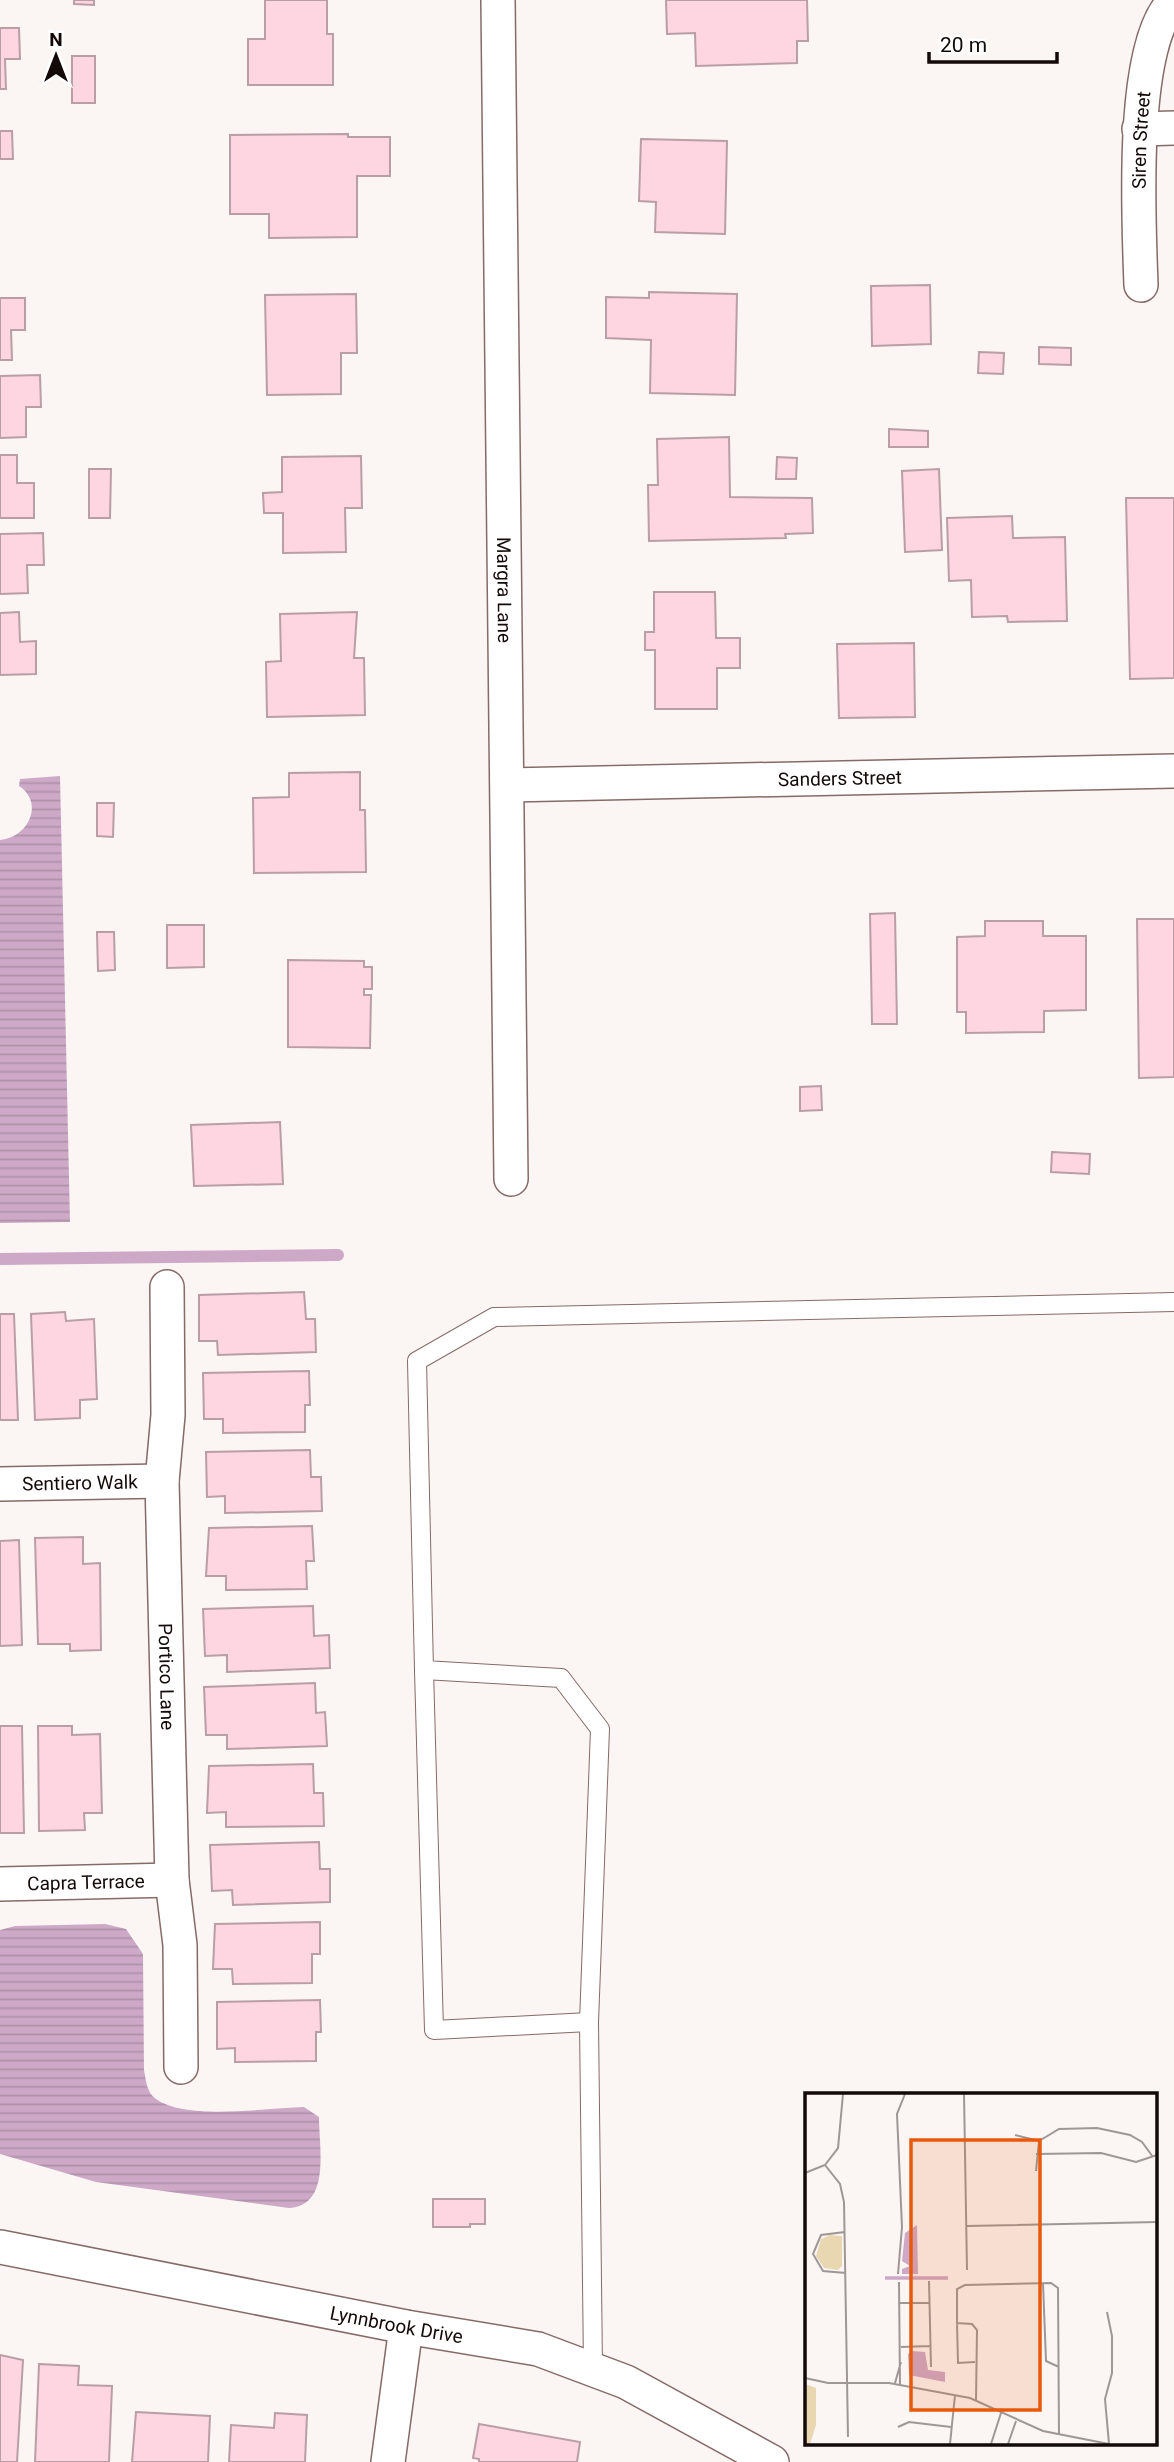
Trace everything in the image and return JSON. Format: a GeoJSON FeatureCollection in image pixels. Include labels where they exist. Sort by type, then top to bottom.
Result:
{"type":"FeatureCollection","features":[{"type":"Feature","properties":{"kind":"street","name":"Margra Lane"},"geometry":{"type":"LineString","coordinates":[[498,0],[511,1179]]}},
{"type":"Feature","properties":{"kind":"street","name":"Siren Street"},"geometry":{"type":"LineString","coordinates":[[1141,285],[1139,129],[1163,4]]}},
{"type":"Feature","properties":{"kind":"street"},"geometry":{"type":"LineString","coordinates":[[1139,129],[1174,128]]}},
{"type":"Feature","properties":{"kind":"street","name":"Sanders Street"},"geometry":{"type":"LineString","coordinates":[[508,785],[1174,771]]}},
{"type":"Feature","properties":{"kind":"street","name":"Portico Lane"},"geometry":{"type":"LineString","coordinates":[[167,1287],[168,1415],[162,1481],[172,1880],[180,1945],[181,2067]]}},
{"type":"Feature","properties":{"kind":"street","name":"Sentiero Walk"},"geometry":{"type":"LineString","coordinates":[[0,1484],[162,1481]]}},
{"type":"Feature","properties":{"kind":"street","name":"Capra Terrace"},"geometry":{"type":"LineString","coordinates":[[0,1884],[172,1880]]}},
{"type":"Feature","properties":{"kind":"street","name":"Lynnbrook Drive"},"geometry":{"type":"LineString","coordinates":[[0,2247],[406,2327],[538,2349],[626,2382],[772,2462]]}},
{"type":"Feature","properties":{"kind":"street"},"geometry":{"type":"LineString","coordinates":[[388,2462],[406,2327]]}},
{"type":"Feature","properties":{"kind":"lane"},"geometry":{"type":"LineString","coordinates":[[589,2022],[434,2030],[417,1361],[494,1317],[1174,1302]]}},
{"type":"Feature","properties":{"kind":"lane"},"geometry":{"type":"LineString","coordinates":[[424,1670],[561,1678],[600,1729],[589,2022],[593,2368]]}},
{"type":"Feature","properties":{"kind":"shaded area"},"geometry":{"type":"Polygon","coordinates":[[[60,776],[70,1222],[0,1223],[0,840],[18,833],[30,819],[31,801],[19,786],[20,779],[60,776]]]}},
{"type":"Feature","properties":{"kind":"shaded area"},"geometry":{"type":"Polygon","coordinates":[[[105,1924],[126,1929],[143,1954],[144,2070],[147,2086],[156,2099],[187,2110],[227,2112],[304,2107],[319,2117],[320,2173],[317,2187],[302,2205],[289,2208],[96,2182],[0,2154],[0,1930],[15,1926],[105,1924]]]}},
{"type":"Feature","properties":{"kind":"building"},"geometry":{"type":"Polygon","coordinates":[[[74,0],[94,0],[94,5],[74,4],[74,0]]]}},
{"type":"Feature","properties":{"kind":"building"},"geometry":{"type":"Polygon","coordinates":[[[265,0],[327,0],[327,34],[333,34],[333,85],[248,85],[248,39],[265,39],[265,0]]]}},
{"type":"Feature","properties":{"kind":"building"},"geometry":{"type":"Polygon","coordinates":[[[666,0],[807,0],[808,41],[797,41],[797,63],[696,66],[695,33],[667,34],[666,0]]]}},
{"type":"Feature","properties":{"kind":"building"},"geometry":{"type":"Polygon","coordinates":[[[0,28],[19,28],[20,59],[5,59],[6,89],[0,89],[0,28]]]}},
{"type":"Feature","properties":{"kind":"building"},"geometry":{"type":"Polygon","coordinates":[[[72,56],[95,56],[95,103],[72,103],[72,56]]]}},
{"type":"Feature","properties":{"kind":"building"},"geometry":{"type":"Polygon","coordinates":[[[0,131],[12,131],[13,159],[0,159],[0,131]]]}},
{"type":"Feature","properties":{"kind":"building"},"geometry":{"type":"Polygon","coordinates":[[[348,134],[348,137],[390,137],[390,176],[357,176],[357,237],[269,238],[269,214],[230,214],[230,135],[348,134]]]}},
{"type":"Feature","properties":{"kind":"building"},"geometry":{"type":"Polygon","coordinates":[[[641,139],[727,141],[725,234],[655,232],[656,202],[639,201],[641,139]]]}},
{"type":"Feature","properties":{"kind":"building"},"geometry":{"type":"Polygon","coordinates":[[[930,285],[931,344],[872,346],[871,286],[930,285]]]}},
{"type":"Feature","properties":{"kind":"building"},"geometry":{"type":"Polygon","coordinates":[[[649,292],[737,294],[735,395],[650,393],[651,340],[606,338],[606,297],[649,298],[649,292]]]}},
{"type":"Feature","properties":{"kind":"building"},"geometry":{"type":"Polygon","coordinates":[[[356,294],[357,353],[341,353],[341,394],[267,395],[265,295],[356,294]]]}},
{"type":"Feature","properties":{"kind":"building"},"geometry":{"type":"Polygon","coordinates":[[[0,298],[25,298],[25,330],[11,330],[12,360],[0,360],[0,298]]]}},
{"type":"Feature","properties":{"kind":"building"},"geometry":{"type":"Polygon","coordinates":[[[1039,347],[1071,348],[1071,365],[1039,364],[1039,347]]]}},
{"type":"Feature","properties":{"kind":"building"},"geometry":{"type":"Polygon","coordinates":[[[979,352],[1004,353],[1003,374],[978,373],[979,352]]]}},
{"type":"Feature","properties":{"kind":"building"},"geometry":{"type":"Polygon","coordinates":[[[40,375],[41,407],[26,407],[26,437],[0,438],[0,376],[40,375]]]}},
{"type":"Feature","properties":{"kind":"building"},"geometry":{"type":"Polygon","coordinates":[[[889,429],[928,431],[928,447],[889,447],[889,429]]]}},
{"type":"Feature","properties":{"kind":"building"},"geometry":{"type":"Polygon","coordinates":[[[729,437],[730,497],[812,498],[813,533],[785,534],[786,538],[649,541],[648,485],[658,485],[657,439],[729,437]]]}},
{"type":"Feature","properties":{"kind":"building"},"geometry":{"type":"Polygon","coordinates":[[[0,455],[17,455],[17,483],[34,483],[34,518],[0,518],[0,455]]]}},
{"type":"Feature","properties":{"kind":"building"},"geometry":{"type":"Polygon","coordinates":[[[361,456],[362,508],[345,508],[346,552],[283,553],[283,513],[264,513],[263,493],[282,492],[282,457],[361,456]]]}},
{"type":"Feature","properties":{"kind":"building"},"geometry":{"type":"Polygon","coordinates":[[[777,457],[797,458],[796,479],[776,479],[777,457]]]}},
{"type":"Feature","properties":{"kind":"building"},"geometry":{"type":"Polygon","coordinates":[[[89,469],[111,469],[110,518],[89,518],[89,469]]]}},
{"type":"Feature","properties":{"kind":"building"},"geometry":{"type":"Polygon","coordinates":[[[939,469],[942,550],[905,552],[902,471],[939,469]]]}},
{"type":"Feature","properties":{"kind":"building"},"geometry":{"type":"Polygon","coordinates":[[[1126,498],[1174,498],[1174,678],[1130,679],[1126,498]]]}},
{"type":"Feature","properties":{"kind":"building"},"geometry":{"type":"Polygon","coordinates":[[[1012,516],[1013,538],[1065,537],[1067,621],[1008,622],[1007,616],[972,617],[971,580],[949,581],[947,518],[1012,516]]]}},
{"type":"Feature","properties":{"kind":"building"},"geometry":{"type":"Polygon","coordinates":[[[43,533],[44,565],[27,565],[28,593],[0,594],[0,534],[43,533]]]}},
{"type":"Feature","properties":{"kind":"building"},"geometry":{"type":"Polygon","coordinates":[[[654,592],[715,592],[716,638],[740,638],[740,668],[717,668],[717,709],[655,709],[655,650],[645,650],[645,632],[654,632],[654,592]]]}},
{"type":"Feature","properties":{"kind":"building"},"geometry":{"type":"Polygon","coordinates":[[[19,612],[20,642],[36,641],[36,674],[0,675],[0,613],[19,612]]]}},
{"type":"Feature","properties":{"kind":"building"},"geometry":{"type":"Polygon","coordinates":[[[357,612],[354,658],[364,658],[365,715],[267,717],[266,662],[281,661],[280,614],[357,612]]]}},
{"type":"Feature","properties":{"kind":"building"},"geometry":{"type":"Polygon","coordinates":[[[914,643],[915,717],[839,718],[837,644],[914,643]]]}},
{"type":"Feature","properties":{"kind":"building"},"geometry":{"type":"Polygon","coordinates":[[[360,772],[360,810],[365,810],[366,872],[254,873],[253,798],[289,797],[289,773],[360,772]]]}},
{"type":"Feature","properties":{"kind":"building"},"geometry":{"type":"Polygon","coordinates":[[[97,803],[114,803],[113,837],[97,836],[97,803]]]}},
{"type":"Feature","properties":{"kind":"building"},"geometry":{"type":"Polygon","coordinates":[[[895,913],[897,1024],[872,1024],[870,914],[895,913]]]}},
{"type":"Feature","properties":{"kind":"building"},"geometry":{"type":"Polygon","coordinates":[[[1137,919],[1174,919],[1174,1077],[1139,1078],[1137,919]]]}},
{"type":"Feature","properties":{"kind":"building"},"geometry":{"type":"Polygon","coordinates":[[[985,921],[1043,921],[1043,936],[1086,936],[1086,1010],[1044,1011],[1044,1032],[966,1033],[966,1012],[957,1012],[957,937],[985,936],[985,921]]]}},
{"type":"Feature","properties":{"kind":"building"},"geometry":{"type":"Polygon","coordinates":[[[167,925],[204,925],[204,967],[167,968],[167,925]]]}},
{"type":"Feature","properties":{"kind":"building"},"geometry":{"type":"Polygon","coordinates":[[[97,932],[114,932],[115,970],[98,971],[97,932]]]}},
{"type":"Feature","properties":{"kind":"building"},"geometry":{"type":"Polygon","coordinates":[[[288,960],[364,961],[364,967],[372,967],[372,989],[364,989],[364,995],[371,995],[370,1048],[288,1047],[288,960]]]}},
{"type":"Feature","properties":{"kind":"building"},"geometry":{"type":"Polygon","coordinates":[[[821,1086],[822,1110],[800,1111],[800,1087],[821,1086]]]}},
{"type":"Feature","properties":{"kind":"building"},"geometry":{"type":"Polygon","coordinates":[[[280,1122],[283,1184],[194,1186],[191,1125],[280,1122]]]}},
{"type":"Feature","properties":{"kind":"building"},"geometry":{"type":"Polygon","coordinates":[[[1052,1152],[1090,1154],[1089,1174],[1051,1172],[1052,1152]]]}},
{"type":"Feature","properties":{"kind":"building"},"geometry":{"type":"Polygon","coordinates":[[[304,1292],[306,1319],[315,1319],[316,1352],[218,1355],[217,1341],[199,1341],[199,1295],[304,1292]]]}},
{"type":"Feature","properties":{"kind":"building"},"geometry":{"type":"Polygon","coordinates":[[[65,1312],[66,1321],[94,1319],[97,1399],[80,1400],[80,1418],[35,1420],[31,1314],[65,1312]]]}},
{"type":"Feature","properties":{"kind":"building"},"geometry":{"type":"Polygon","coordinates":[[[0,1314],[14,1314],[18,1420],[0,1420],[0,1314]]]}},
{"type":"Feature","properties":{"kind":"building"},"geometry":{"type":"Polygon","coordinates":[[[309,1371],[310,1405],[305,1405],[305,1432],[223,1433],[223,1419],[204,1419],[203,1373],[309,1371]]]}},
{"type":"Feature","properties":{"kind":"building"},"geometry":{"type":"Polygon","coordinates":[[[310,1450],[311,1477],[321,1477],[322,1511],[225,1513],[225,1496],[207,1497],[206,1452],[310,1450]]]}},
{"type":"Feature","properties":{"kind":"building"},"geometry":{"type":"Polygon","coordinates":[[[312,1526],[314,1561],[306,1561],[307,1589],[226,1590],[226,1576],[206,1576],[209,1528],[312,1526]]]}},
{"type":"Feature","properties":{"kind":"building"},"geometry":{"type":"Polygon","coordinates":[[[83,1537],[83,1564],[100,1563],[101,1650],[70,1651],[70,1644],[38,1644],[35,1538],[83,1537]]]}},
{"type":"Feature","properties":{"kind":"building"},"geometry":{"type":"Polygon","coordinates":[[[19,1540],[22,1645],[0,1646],[0,1541],[19,1540]]]}},
{"type":"Feature","properties":{"kind":"building"},"geometry":{"type":"Polygon","coordinates":[[[313,1606],[314,1636],[329,1635],[330,1668],[227,1672],[227,1655],[205,1656],[203,1609],[313,1606]]]}},
{"type":"Feature","properties":{"kind":"building"},"geometry":{"type":"Polygon","coordinates":[[[315,1683],[316,1713],[325,1712],[327,1746],[227,1749],[227,1735],[206,1735],[204,1687],[315,1683]]]}},
{"type":"Feature","properties":{"kind":"building"},"geometry":{"type":"Polygon","coordinates":[[[0,1726],[22,1726],[24,1833],[0,1833],[0,1726]]]}},
{"type":"Feature","properties":{"kind":"building"},"geometry":{"type":"Polygon","coordinates":[[[38,1726],[72,1726],[72,1735],[100,1734],[102,1813],[84,1813],[85,1830],[39,1831],[38,1726]]]}},
{"type":"Feature","properties":{"kind":"building"},"geometry":{"type":"Polygon","coordinates":[[[313,1764],[314,1793],[323,1793],[324,1826],[226,1827],[226,1812],[207,1813],[209,1766],[313,1764]]]}},
{"type":"Feature","properties":{"kind":"building"},"geometry":{"type":"Polygon","coordinates":[[[319,1842],[320,1869],[330,1869],[330,1902],[233,1905],[232,1890],[212,1891],[210,1845],[319,1842]]]}},
{"type":"Feature","properties":{"kind":"building"},"geometry":{"type":"Polygon","coordinates":[[[320,1922],[320,1954],[312,1954],[312,1983],[233,1984],[232,1969],[213,1969],[215,1924],[320,1922]]]}},
{"type":"Feature","properties":{"kind":"building"},"geometry":{"type":"Polygon","coordinates":[[[320,2000],[321,2032],[316,2032],[316,2061],[235,2062],[235,2048],[217,2049],[217,2002],[320,2000]]]}},
{"type":"Feature","properties":{"kind":"building"},"geometry":{"type":"Polygon","coordinates":[[[433,2199],[485,2199],[485,2224],[470,2224],[470,2227],[433,2227],[433,2199]]]}},
{"type":"Feature","properties":{"kind":"building"},"geometry":{"type":"Polygon","coordinates":[[[0,2355],[23,2360],[17,2462],[0,2462],[0,2355]]]}},
{"type":"Feature","properties":{"kind":"building"},"geometry":{"type":"Polygon","coordinates":[[[39,2364],[79,2366],[78,2385],[112,2386],[109,2462],[35,2462],[39,2364]]]}},
{"type":"Feature","properties":{"kind":"building"},"geometry":{"type":"Polygon","coordinates":[[[136,2412],[210,2416],[208,2462],[132,2462],[136,2412]]]}},
{"type":"Feature","properties":{"kind":"building"},"geometry":{"type":"Polygon","coordinates":[[[275,2413],[307,2415],[305,2462],[229,2462],[231,2425],[274,2428],[275,2413]]]}},
{"type":"Feature","properties":{"kind":"building"},"geometry":{"type":"Polygon","coordinates":[[[479,2424],[580,2442],[577,2462],[479,2462],[479,2459],[473,2458],[479,2424]]]}},
{"type":"Feature","properties":{"kind":"waterway"},"geometry":{"type":"LineString","coordinates":[[0,1259],[338,1255]]}}]}
